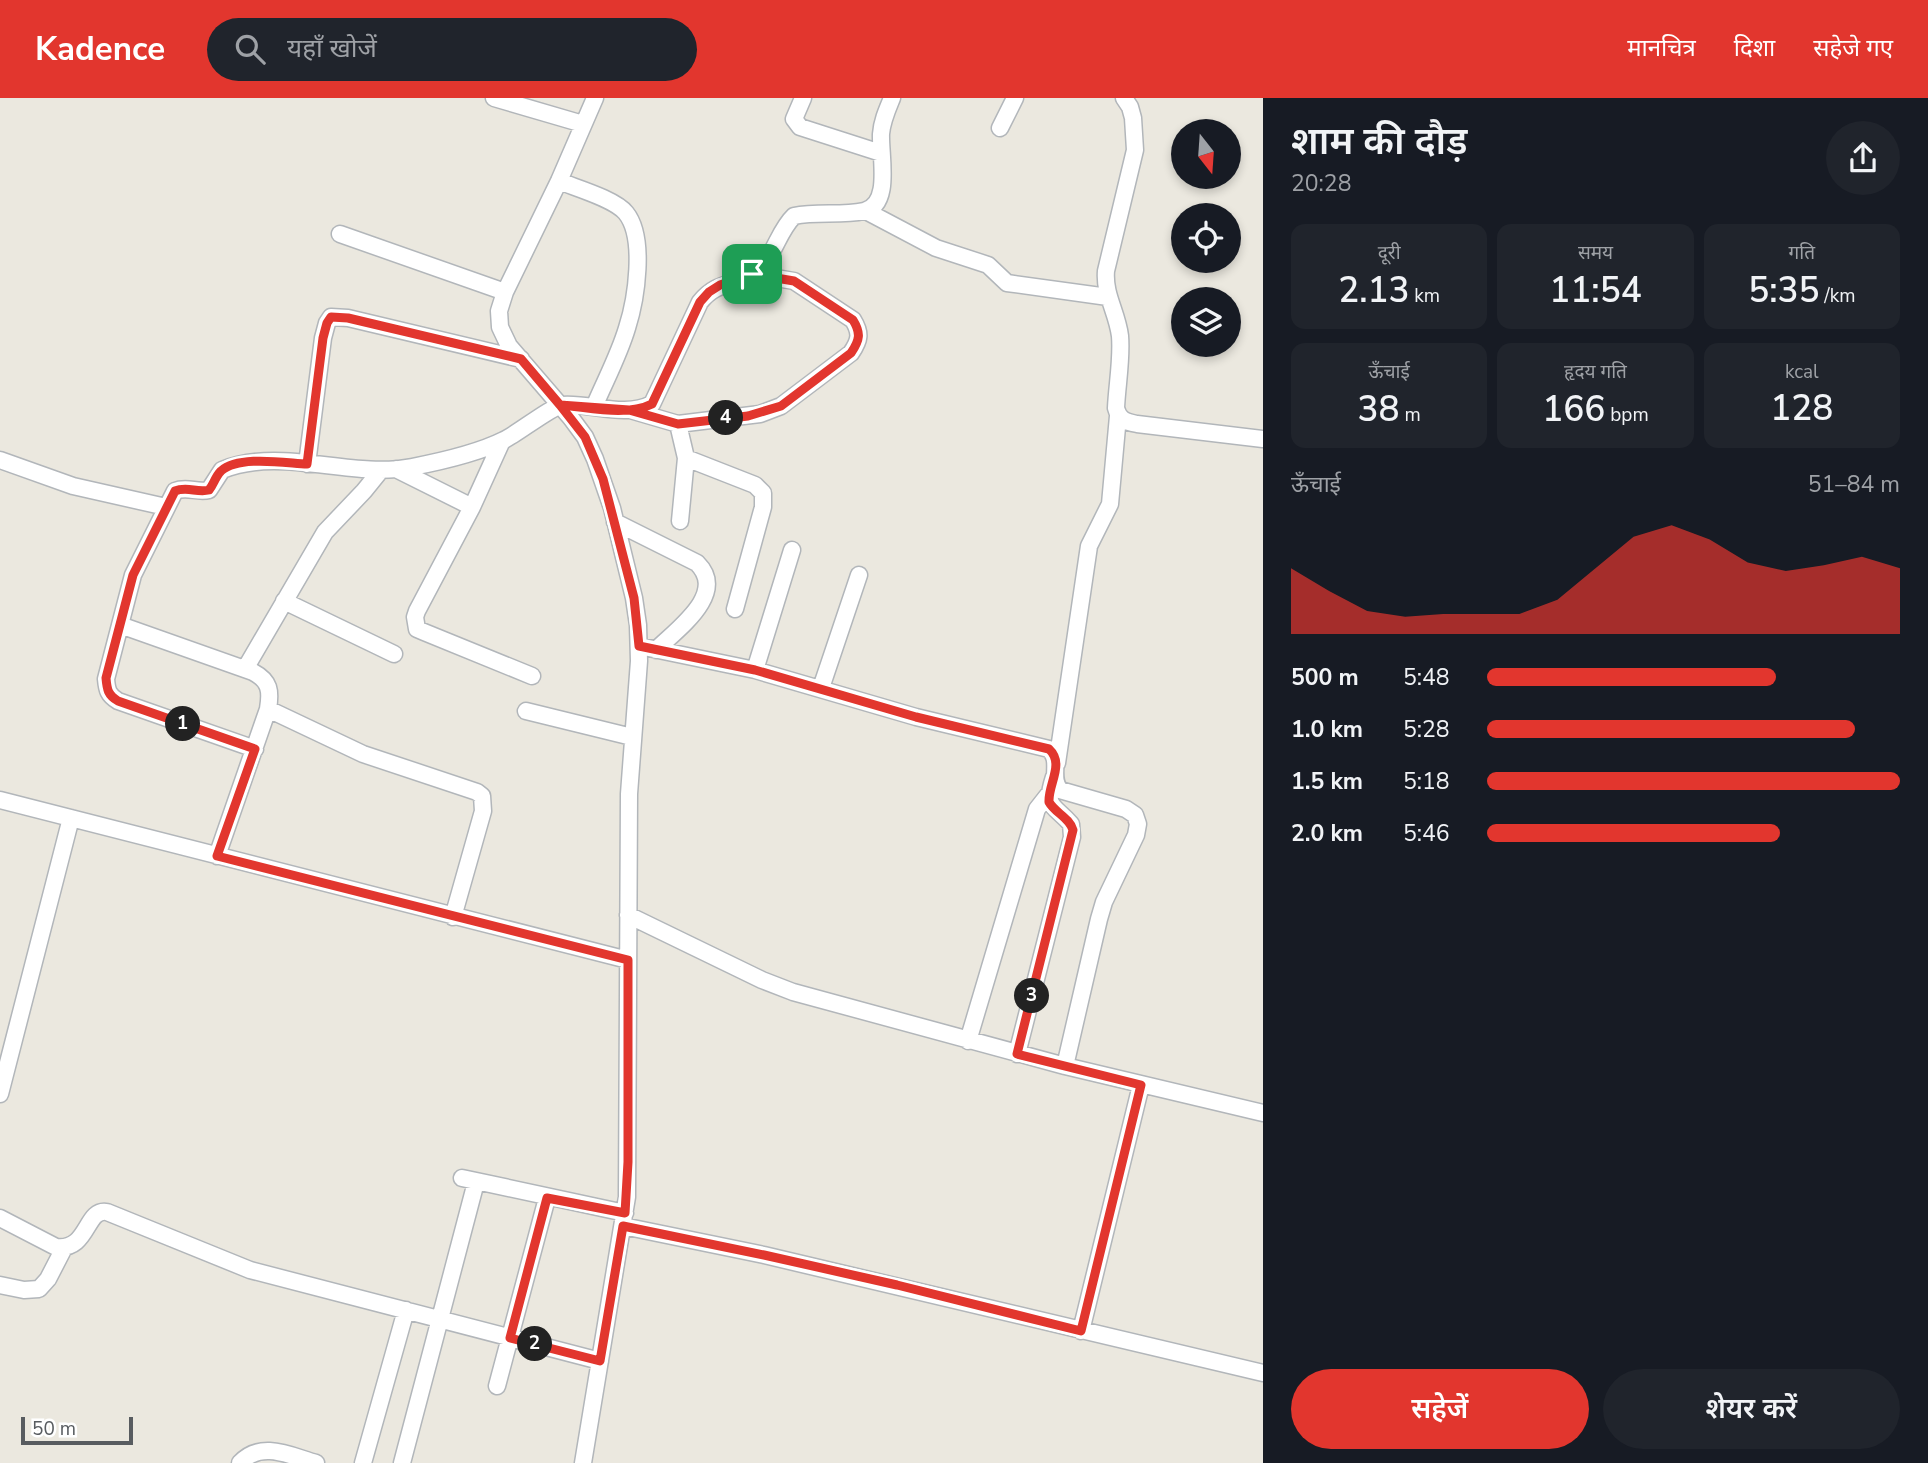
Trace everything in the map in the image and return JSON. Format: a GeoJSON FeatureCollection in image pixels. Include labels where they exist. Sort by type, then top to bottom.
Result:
{"type":"FeatureCollection","features":[{"type":"Feature","properties":{"kind":"street"},"geometry":{"type":"LineString","coordinates":[[494,98],[583,124]]}},
{"type":"Feature","properties":{"kind":"street"},"geometry":{"type":"LineString","coordinates":[[583,1463],[624,1220],[628,1162],[628,915],[632,737],[639,646],[634,598],[603,479],[585,437],[509,346],[500,327],[499,311],[505,292],[559,181],[595,98]]}},
{"type":"Feature","properties":{"kind":"street"},"geometry":{"type":"LineString","coordinates":[[255,749],[109,696],[106,678],[133,575],[175,491],[187,488],[203,492],[209,490],[222,470],[236,464],[264,461],[389,470],[414,467],[502,441],[560,405],[629,410],[642,409],[652,404],[693,315],[709,292],[752,274],[769,256],[786,223],[794,216],[866,211],[874,208],[880,201],[883,120],[892,98]]}},
{"type":"Feature","properties":{"kind":"street"},"geometry":{"type":"LineString","coordinates":[[1000,128],[1015,98]]}},
{"type":"Feature","properties":{"kind":"street"},"geometry":{"type":"LineString","coordinates":[[968,1041],[1037,808],[1048,794],[1056,770],[1089,546],[1106,517],[1110,504],[1118,416],[1116,408],[1120,336],[1105,285],[1135,150],[1133,118],[1124,98]]}},
{"type":"Feature","properties":{"kind":"street"},"geometry":{"type":"LineString","coordinates":[[799,100],[793,119],[800,127],[881,153]]}},
{"type":"Feature","properties":{"kind":"street"},"geometry":{"type":"LineString","coordinates":[[559,181],[616,205],[626,213],[635,233],[637,270],[627,327],[594,407]]}},
{"type":"Feature","properties":{"kind":"street"},"geometry":{"type":"LineString","coordinates":[[866,211],[936,248],[988,265],[1007,283],[1108,298]]}},
{"type":"Feature","properties":{"kind":"street"},"geometry":{"type":"LineString","coordinates":[[340,234],[505,292]]}},
{"type":"Feature","properties":{"kind":"street"},"geometry":{"type":"LineString","coordinates":[[629,410],[678,424],[748,416],[781,406],[846,357],[859,342],[859,330],[853,320],[803,287],[784,279],[752,274]]}},
{"type":"Feature","properties":{"kind":"street"},"geometry":{"type":"LineString","coordinates":[[307,464],[323,338],[331,317],[348,318],[521,359]]}},
{"type":"Feature","properties":{"kind":"street"},"geometry":{"type":"LineString","coordinates":[[1118,416],[1137,424],[1263,439]]}},
{"type":"Feature","properties":{"kind":"street"},"geometry":{"type":"LineString","coordinates":[[678,424],[686,458],[680,521]]}},
{"type":"Feature","properties":{"kind":"street"},"geometry":{"type":"LineString","coordinates":[[502,441],[472,507],[417,611],[415,623],[417,629],[532,676]]}},
{"type":"Feature","properties":{"kind":"street"},"geometry":{"type":"LineString","coordinates":[[686,458],[755,485],[763,493],[763,507],[735,609]]}},
{"type":"Feature","properties":{"kind":"street"},"geometry":{"type":"LineString","coordinates":[[0,460],[73,486],[166,507]]}},
{"type":"Feature","properties":{"kind":"street"},"geometry":{"type":"LineString","coordinates":[[389,470],[472,507]]}},
{"type":"Feature","properties":{"kind":"street"},"geometry":{"type":"LineString","coordinates":[[245,669],[331,523],[389,470]]}},
{"type":"Feature","properties":{"kind":"street"},"geometry":{"type":"LineString","coordinates":[[615,522],[697,563],[703,569],[707,580],[707,592],[701,605],[656,650]]}},
{"type":"Feature","properties":{"kind":"street"},"geometry":{"type":"LineString","coordinates":[[755,670],[792,550]]}},
{"type":"Feature","properties":{"kind":"street"},"geometry":{"type":"LineString","coordinates":[[821,688],[859,575]]}},
{"type":"Feature","properties":{"kind":"street"},"geometry":{"type":"LineString","coordinates":[[284,601],[394,654]]}},
{"type":"Feature","properties":{"kind":"street"},"geometry":{"type":"LineString","coordinates":[[120,625],[245,669],[263,677],[269,684],[271,694],[268,709],[217,856]]}},
{"type":"Feature","properties":{"kind":"street"},"geometry":{"type":"LineString","coordinates":[[639,646],[755,670],[916,717],[1049,749],[1054,754],[1056,785],[1060,790],[1126,809],[1135,815],[1138,824],[1136,835],[1098,919],[1065,1066]]}},
{"type":"Feature","properties":{"kind":"street"},"geometry":{"type":"LineString","coordinates":[[268,709],[363,754],[477,792],[482,796],[483,811],[453,917]]}},
{"type":"Feature","properties":{"kind":"street"},"geometry":{"type":"LineString","coordinates":[[526,710],[632,737]]}},
{"type":"Feature","properties":{"kind":"street"},"geometry":{"type":"LineString","coordinates":[[1017,1054],[1073,830],[1071,824],[1051,807],[1048,794]]}},
{"type":"Feature","properties":{"kind":"street"},"geometry":{"type":"LineString","coordinates":[[0,800],[628,960]]}},
{"type":"Feature","properties":{"kind":"street"},"geometry":{"type":"LineString","coordinates":[[0,1094],[71,818]]}},
{"type":"Feature","properties":{"kind":"street"},"geometry":{"type":"LineString","coordinates":[[628,915],[762,980],[793,992],[1017,1054],[1263,1114]]}},
{"type":"Feature","properties":{"kind":"street"},"geometry":{"type":"LineString","coordinates":[[1081,1331],[1141,1085]]}},
{"type":"Feature","properties":{"kind":"street"},"geometry":{"type":"LineString","coordinates":[[402,1463],[469,1180],[803,1264],[1263,1373]]}},
{"type":"Feature","properties":{"kind":"street"},"geometry":{"type":"LineString","coordinates":[[497,1386],[547,1198]]}},
{"type":"Feature","properties":{"kind":"street"},"geometry":{"type":"LineString","coordinates":[[0,1218],[56,1247],[64,1248],[79,1241],[95,1214],[101,1211],[250,1269],[600,1361]]}},
{"type":"Feature","properties":{"kind":"street"},"geometry":{"type":"LineString","coordinates":[[0,1285],[24,1290],[39,1289],[48,1279],[64,1248]]}},
{"type":"Feature","properties":{"kind":"street"},"geometry":{"type":"LineString","coordinates":[[363,1463],[406,1310]]}},
{"type":"Feature","properties":{"kind":"street"},"geometry":{"type":"LineString","coordinates":[[240,1463],[251,1453],[261,1450],[316,1463]]}},
{"type":"Feature","properties":{"kind":"route"},"geometry":{"type":"LineString","coordinates":[[752,274],[720,285],[700,302],[652,404],[642,409],[560,405],[521,359],[340,316],[331,317],[323,338],[307,464],[264,461],[236,464],[222,470],[209,490],[203,492],[187,488],[175,491],[133,575],[106,678],[106,688],[109,696],[118,701],[255,749],[217,856],[628,960],[628,1162],[625,1213],[547,1198],[510,1338],[600,1361],[623,1226],[897,1285],[1081,1331],[1141,1085],[1017,1054],[1073,830],[1071,824],[1055,811],[1049,802],[1048,794],[1057,762],[1054,754],[1049,749],[916,717],[755,670],[639,646],[634,598],[603,479],[585,437],[560,405],[629,410],[688,425],[760,414],[781,406],[851,353],[859,342],[859,330],[853,320],[794,281],[752,274]]}}]}
